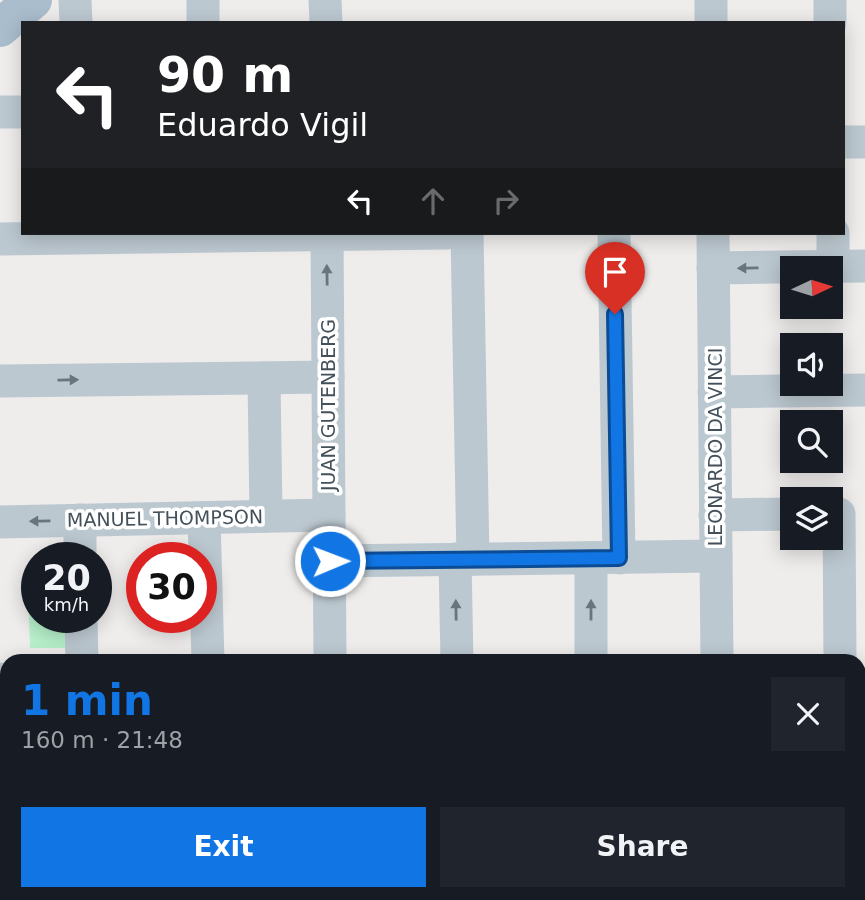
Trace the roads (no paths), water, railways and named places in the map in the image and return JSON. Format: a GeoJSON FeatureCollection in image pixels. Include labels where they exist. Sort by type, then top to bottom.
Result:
{"type":"FeatureCollection","features":[{"type":"Feature","properties":{"kind":"main road"},"geometry":{"type":"LineString","coordinates":[[0,28],[33,0]]}},
{"type":"Feature","properties":{"kind":"street"},"geometry":{"type":"LineString","coordinates":[[75,0],[76,21]]}},
{"type":"Feature","properties":{"kind":"street"},"geometry":{"type":"LineString","coordinates":[[203,0],[203,21]]}},
{"type":"Feature","properties":{"kind":"street"},"geometry":{"type":"LineString","coordinates":[[325,0],[326,21]]}},
{"type":"Feature","properties":{"kind":"street"},"geometry":{"type":"LineString","coordinates":[[711,0],[711,21]]}},
{"type":"Feature","properties":{"kind":"street"},"geometry":{"type":"LineString","coordinates":[[830,0],[830,21]]}},
{"type":"Feature","properties":{"kind":"street"},"geometry":{"type":"LineString","coordinates":[[0,112],[21,112]]}},
{"type":"Feature","properties":{"kind":"street"},"geometry":{"type":"LineString","coordinates":[[845,142],[865,142]]}},
{"type":"Feature","properties":{"kind":"street"},"geometry":{"type":"LineString","coordinates":[[0,239],[262,235]]}},
{"type":"Feature","properties":{"kind":"street","name":"JUAN GUTENBERG"},"geometry":{"type":"LineString","coordinates":[[327,235],[330,654]]}},
{"type":"Feature","properties":{"kind":"street"},"geometry":{"type":"LineString","coordinates":[[458,654],[464,559],[467,235]]}},
{"type":"Feature","properties":{"kind":"street"},"geometry":{"type":"LineString","coordinates":[[592,654],[605,558],[614,235]]}},
{"type":"Feature","properties":{"kind":"street","name":"LEONARDO DA VINCI"},"geometry":{"type":"LineString","coordinates":[[713,235],[717,654]]}},
{"type":"Feature","properties":{"kind":"street"},"geometry":{"type":"LineString","coordinates":[[713,268],[849,267],[834,235]]}},
{"type":"Feature","properties":{"kind":"street"},"geometry":{"type":"LineString","coordinates":[[264,377],[266,516]]}},
{"type":"Feature","properties":{"kind":"street"},"geometry":{"type":"LineString","coordinates":[[0,381],[328,377]]}},
{"type":"Feature","properties":{"kind":"street"},"geometry":{"type":"LineString","coordinates":[[714,392],[865,390]]}},
{"type":"Feature","properties":{"kind":"street","name":"MANUEL THOMPSON"},"geometry":{"type":"LineString","coordinates":[[0,522],[329,514]]}},
{"type":"Feature","properties":{"kind":"street"},"geometry":{"type":"LineString","coordinates":[[715,515],[780,514]]}},
{"type":"Feature","properties":{"kind":"street"},"geometry":{"type":"LineString","coordinates":[[840,654],[845,514]]}},
{"type":"Feature","properties":{"kind":"street"},"geometry":{"type":"LineString","coordinates":[[204,518],[208,654]]}},
{"type":"Feature","properties":{"kind":"street"},"geometry":{"type":"LineString","coordinates":[[80,520],[80,542]]}},
{"type":"Feature","properties":{"kind":"street"},"geometry":{"type":"LineString","coordinates":[[330,561],[716,556]]}},
{"type":"Feature","properties":{"kind":"street"},"geometry":{"type":"LineString","coordinates":[[81,633],[82,654]]}}]}
